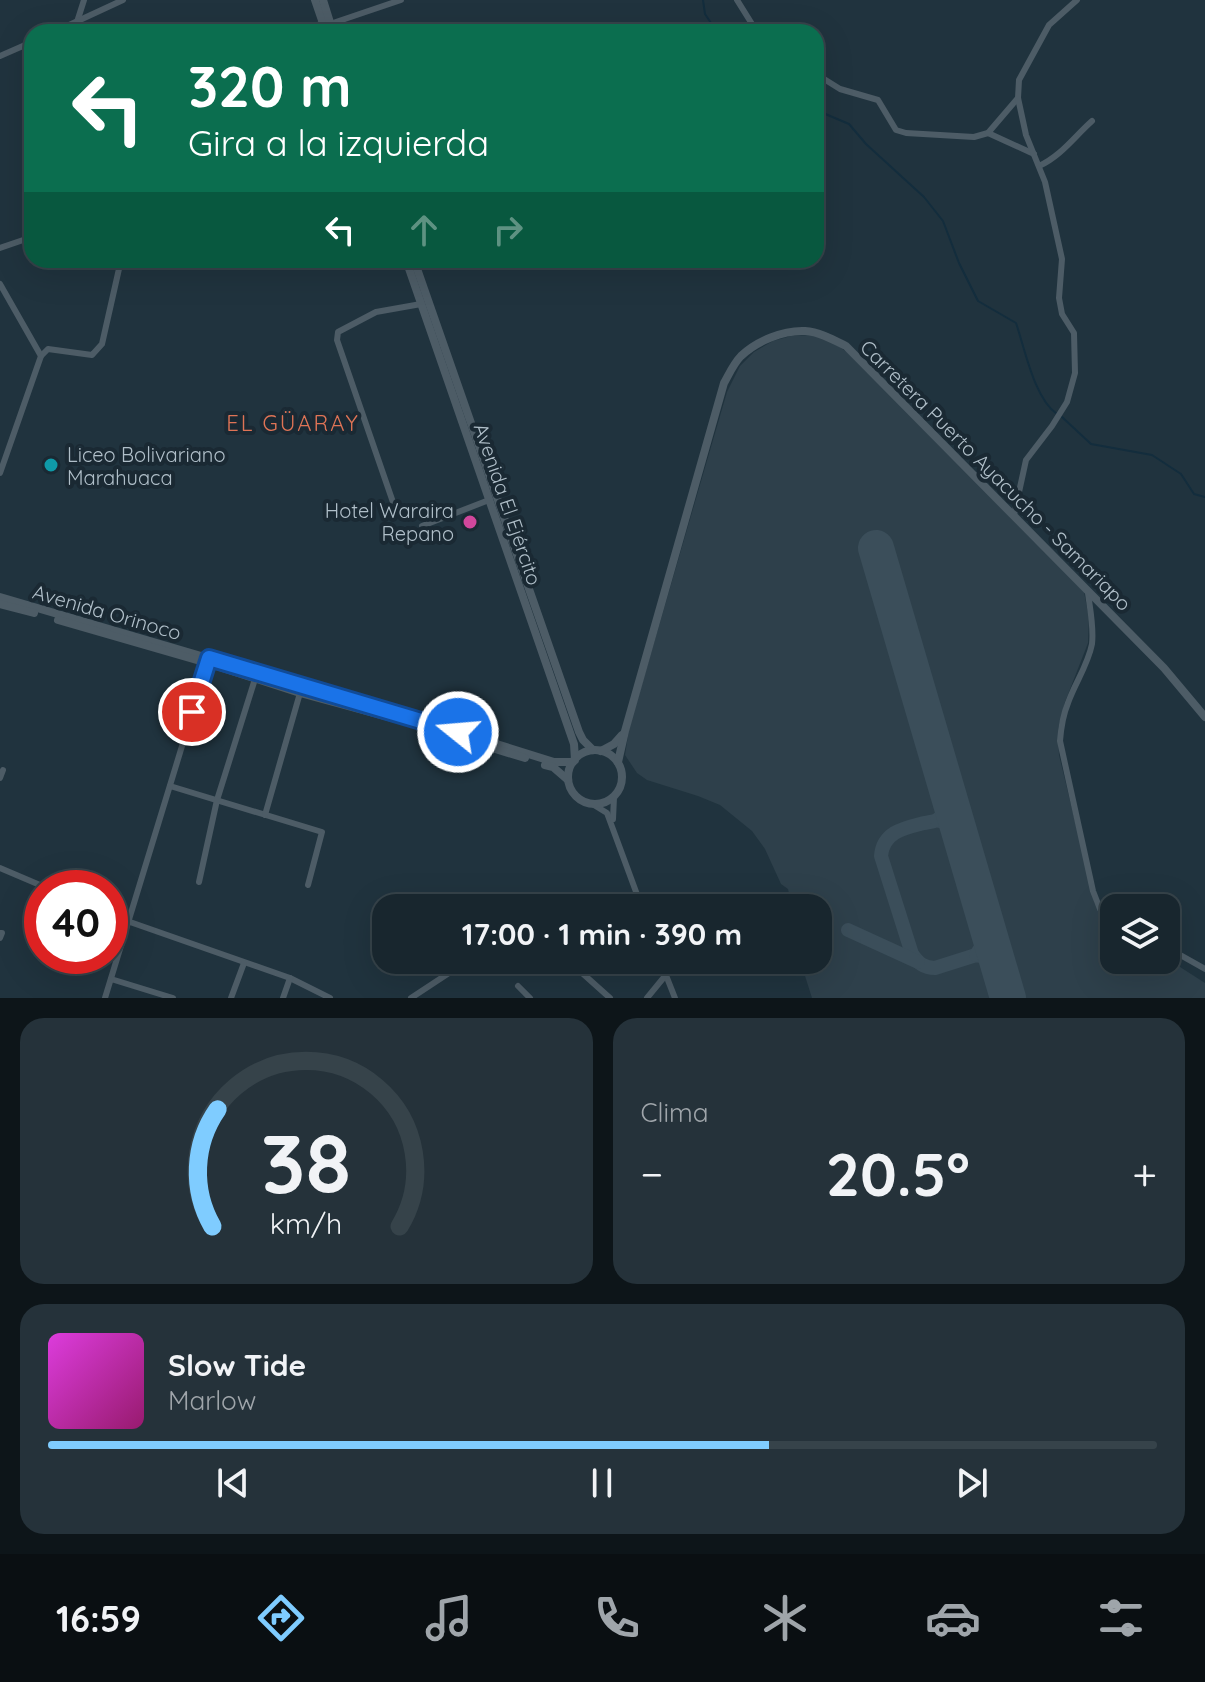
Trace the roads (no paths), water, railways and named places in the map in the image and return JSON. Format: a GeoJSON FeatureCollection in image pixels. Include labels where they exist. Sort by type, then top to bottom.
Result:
{"type":"FeatureCollection","features":[{"type":"Feature","properties":{"kind":"street"},"geometry":{"type":"LineString","coordinates":[[77,22],[84,0]]}},
{"type":"Feature","properties":{"kind":"street"},"geometry":{"type":"LineString","coordinates":[[72,24],[123,0]]}},
{"type":"Feature","properties":{"kind":"street"},"geometry":{"type":"LineString","coordinates":[[315,0],[326,24]]}},
{"type":"Feature","properties":{"kind":"street"},"geometry":{"type":"LineString","coordinates":[[323,0],[327,24]]}},
{"type":"Feature","properties":{"kind":"street"},"geometry":{"type":"LineString","coordinates":[[338,24],[401,0]]}},
{"type":"Feature","properties":{"kind":"street"},"geometry":{"type":"LineString","coordinates":[[737,0],[752,24]]}},
{"type":"Feature","properties":{"kind":"street"},"geometry":{"type":"LineString","coordinates":[[1014,515],[1026,460],[1067,402],[1075,373],[1074,333],[1062,314],[1059,298],[1062,259],[1045,182],[1026,135],[1018,98],[1019,80],[1049,25],[1077,0]]}},
{"type":"Feature","properties":{"kind":"street"},"geometry":{"type":"LineString","coordinates":[[0,56],[24,46]]}},
{"type":"Feature","properties":{"kind":"street"},"geometry":{"type":"LineString","coordinates":[[824,79],[840,89],[878,100],[896,130],[906,133],[974,137],[988,133],[1018,98]]}},
{"type":"Feature","properties":{"kind":"street"},"geometry":{"type":"LineString","coordinates":[[1039,166],[1064,150],[1072,138],[1092,121]]}},
{"type":"Feature","properties":{"kind":"street"},"geometry":{"type":"LineString","coordinates":[[988,133],[1034,154]]}},
{"type":"Feature","properties":{"kind":"street"},"geometry":{"type":"LineString","coordinates":[[0,248],[24,240]]}},
{"type":"Feature","properties":{"kind":"street"},"geometry":{"type":"LineString","coordinates":[[0,473],[41,356],[48,349],[92,355],[102,344],[119,268]]}},
{"type":"Feature","properties":{"kind":"street","name":"Avenida El Ejército"},"geometry":{"type":"LineString","coordinates":[[409,268],[574,744],[574,761]]}},
{"type":"Feature","properties":{"kind":"street","name":"Avenida El Ejército"},"geometry":{"type":"LineString","coordinates":[[417,268],[579,732],[583,740],[597,750]]}},
{"type":"Feature","properties":{"kind":"street"},"geometry":{"type":"LineString","coordinates":[[0,284],[41,356]]}},
{"type":"Feature","properties":{"kind":"street"},"geometry":{"type":"LineString","coordinates":[[0,303],[8,298]]}},
{"type":"Feature","properties":{"kind":"street"},"geometry":{"type":"LineString","coordinates":[[395,508],[337,340],[338,332],[376,312],[421,304]]}},
{"type":"Feature","properties":{"kind":"street","name":"Carretera Puerto Ayacucho - Samariapo"},"geometry":{"type":"LineString","coordinates":[[618,762],[724,383],[740,357],[769,338],[805,331],[846,346],[1164,668],[1205,717]]}},
{"type":"Feature","properties":{"kind":"street"},"geometry":{"type":"LineString","coordinates":[[422,526],[489,500]]}},
{"type":"Feature","properties":{"kind":"street"},"geometry":{"type":"LineString","coordinates":[[1087,589],[1092,641],[1089,657],[1067,705],[1060,741],[1093,891],[1100,909]]}},
{"type":"Feature","properties":{"kind":"street","name":"Avenida Orinoco"},"geometry":{"type":"LineString","coordinates":[[0,597],[554,762],[574,761]]}},
{"type":"Feature","properties":{"kind":"street","name":"Avenida Orinoco"},"geometry":{"type":"LineString","coordinates":[[0,604],[208,661],[300,693],[477,742],[553,767],[568,780]]}},
{"type":"Feature","properties":{"kind":"street"},"geometry":{"type":"LineString","coordinates":[[208,661],[128,923],[290,978],[330,998]]}},
{"type":"Feature","properties":{"kind":"street"},"geometry":{"type":"LineString","coordinates":[[199,882],[217,800],[255,679]]}},
{"type":"Feature","properties":{"kind":"street"},"geometry":{"type":"LineString","coordinates":[[265,815],[300,693]]}},
{"type":"Feature","properties":{"kind":"street"},"geometry":{"type":"LineString","coordinates":[[625,731],[614,744],[583,753],[574,761],[568,780],[570,788],[580,800],[607,813],[637,894]]}},
{"type":"Feature","properties":{"kind":"street"},"geometry":{"type":"LineString","coordinates":[[594,805],[614,797],[622,780],[618,762],[597,750]]}},
{"type":"Feature","properties":{"kind":"street"},"geometry":{"type":"LineString","coordinates":[[0,778],[3,770]]}},
{"type":"Feature","properties":{"kind":"street"},"geometry":{"type":"LineString","coordinates":[[170,786],[322,832],[308,885]]}},
{"type":"Feature","properties":{"kind":"street"},"geometry":{"type":"LineString","coordinates":[[613,826],[614,797]]}},
{"type":"Feature","properties":{"kind":"street"},"geometry":{"type":"LineString","coordinates":[[0,868],[24,878]]}},
{"type":"Feature","properties":{"kind":"street"},"geometry":{"type":"LineString","coordinates":[[1180,955],[1205,969]]}},
{"type":"Feature","properties":{"kind":"street"},"geometry":{"type":"LineString","coordinates":[[231,998],[244,963]]}},
{"type":"Feature","properties":{"kind":"street"},"geometry":{"type":"LineString","coordinates":[[105,998],[113,974]]}},
{"type":"Feature","properties":{"kind":"street"},"geometry":{"type":"LineString","coordinates":[[411,998],[447,974]]}},
{"type":"Feature","properties":{"kind":"street"},"geometry":{"type":"LineString","coordinates":[[583,974],[610,998]]}},
{"type":"Feature","properties":{"kind":"street"},"geometry":{"type":"LineString","coordinates":[[647,998],[665,976],[675,998]]}},
{"type":"Feature","properties":{"kind":"street"},"geometry":{"type":"LineString","coordinates":[[283,998],[290,978]]}},
{"type":"Feature","properties":{"kind":"street"},"geometry":{"type":"LineString","coordinates":[[111,979],[173,998]]}},
{"type":"Feature","properties":{"kind":"street"},"geometry":{"type":"LineString","coordinates":[[518,986],[530,998]]}},
{"type":"Feature","properties":{"kind":"waterway"},"geometry":{"type":"LineString","coordinates":[[703,0],[705,14],[712,24]]}},
{"type":"Feature","properties":{"kind":"waterway"},"geometry":{"type":"LineString","coordinates":[[824,113],[849,124],[866,144],[924,197],[943,221],[978,301],[1016,323],[1036,385],[1057,414]]}},
{"type":"Feature","properties":{"kind":"waterway"},"geometry":{"type":"LineString","coordinates":[[1062,417],[1091,444],[1152,455],[1181,474],[1194,494],[1205,497]]}},
{"type":"Feature","properties":{"kind":"place","name":"Liceo Bolivariano Marahuaca"},"geometry":{"type":"Point","coordinates":[51,465]}},
{"type":"Feature","properties":{"kind":"place","name":"Hotel Waraira Repano"},"geometry":{"type":"Point","coordinates":[470,522]}},
{"type":"Feature","properties":{"kind":"district","name":"EL GÜARAY"},"geometry":{"type":"Point","coordinates":[293,423]}}]}
